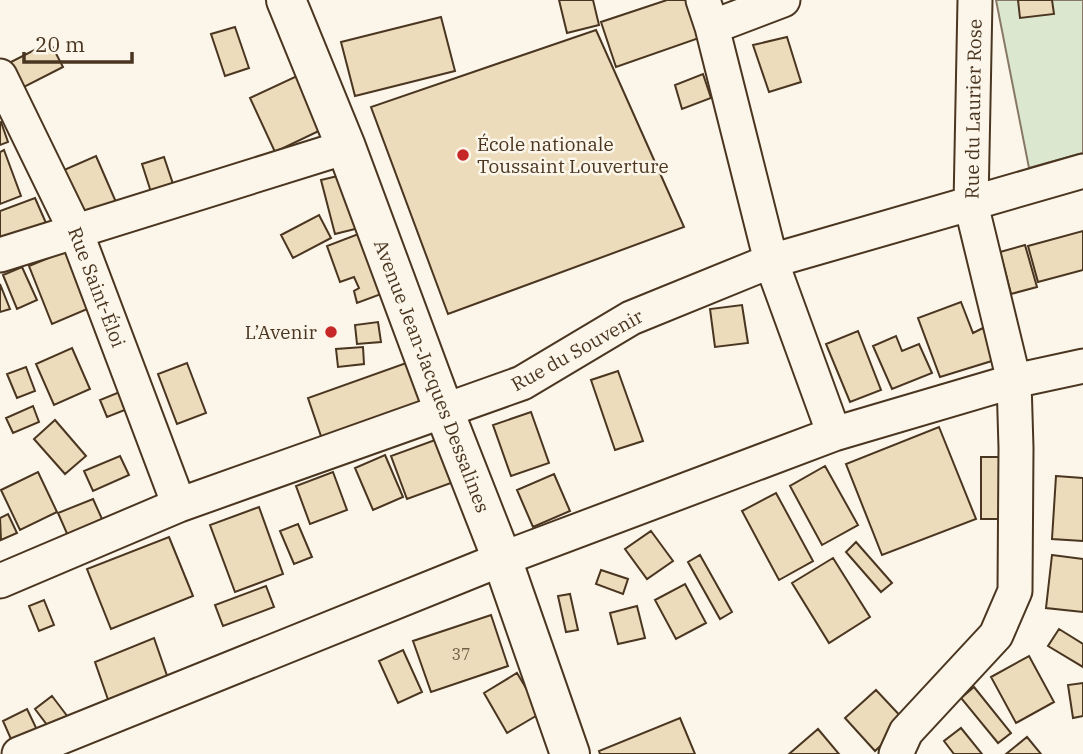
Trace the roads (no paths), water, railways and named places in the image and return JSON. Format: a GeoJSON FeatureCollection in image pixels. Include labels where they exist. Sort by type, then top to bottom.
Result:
{"type":"FeatureCollection","features":[{"type":"Feature","properties":{"kind":"main road","name":"Avenue Jean-Jacques Dessalines"},"geometry":{"type":"LineString","coordinates":[[286,0],[346,147],[502,559],[570,754]]}},
{"type":"Feature","properties":{"kind":"street"},"geometry":{"type":"LineString","coordinates":[[783,0],[708,13],[771,261],[834,434]]}},
{"type":"Feature","properties":{"kind":"street","name":"Rue du Laurier Rose"},"geometry":{"type":"LineString","coordinates":[[896,754],[906,732],[996,635],[1015,591],[1014,381],[971,204],[975,0]]}},
{"type":"Feature","properties":{"kind":"street","name":"Rue Saint-Éloi"},"geometry":{"type":"LineString","coordinates":[[0,76],[76,232],[179,505]]}},
{"type":"Feature","properties":{"kind":"street"},"geometry":{"type":"LineString","coordinates":[[0,255],[346,147]]}},
{"type":"Feature","properties":{"kind":"street","name":"Rue du Souvenir"},"geometry":{"type":"LineString","coordinates":[[0,581],[179,505],[522,383],[631,318],[771,261],[1083,171]]}},
{"type":"Feature","properties":{"kind":"street"},"geometry":{"type":"LineString","coordinates":[[19,754],[502,559],[834,434],[1014,381],[1083,366]]}},
{"type":"Feature","properties":{"kind":"place","name":"École nationale Toussaint Louverture"},"geometry":{"type":"Point","coordinates":[463,155]}},
{"type":"Feature","properties":{"kind":"place","name":"L’Avenir"},"geometry":{"type":"Point","coordinates":[331,332]}}]}
